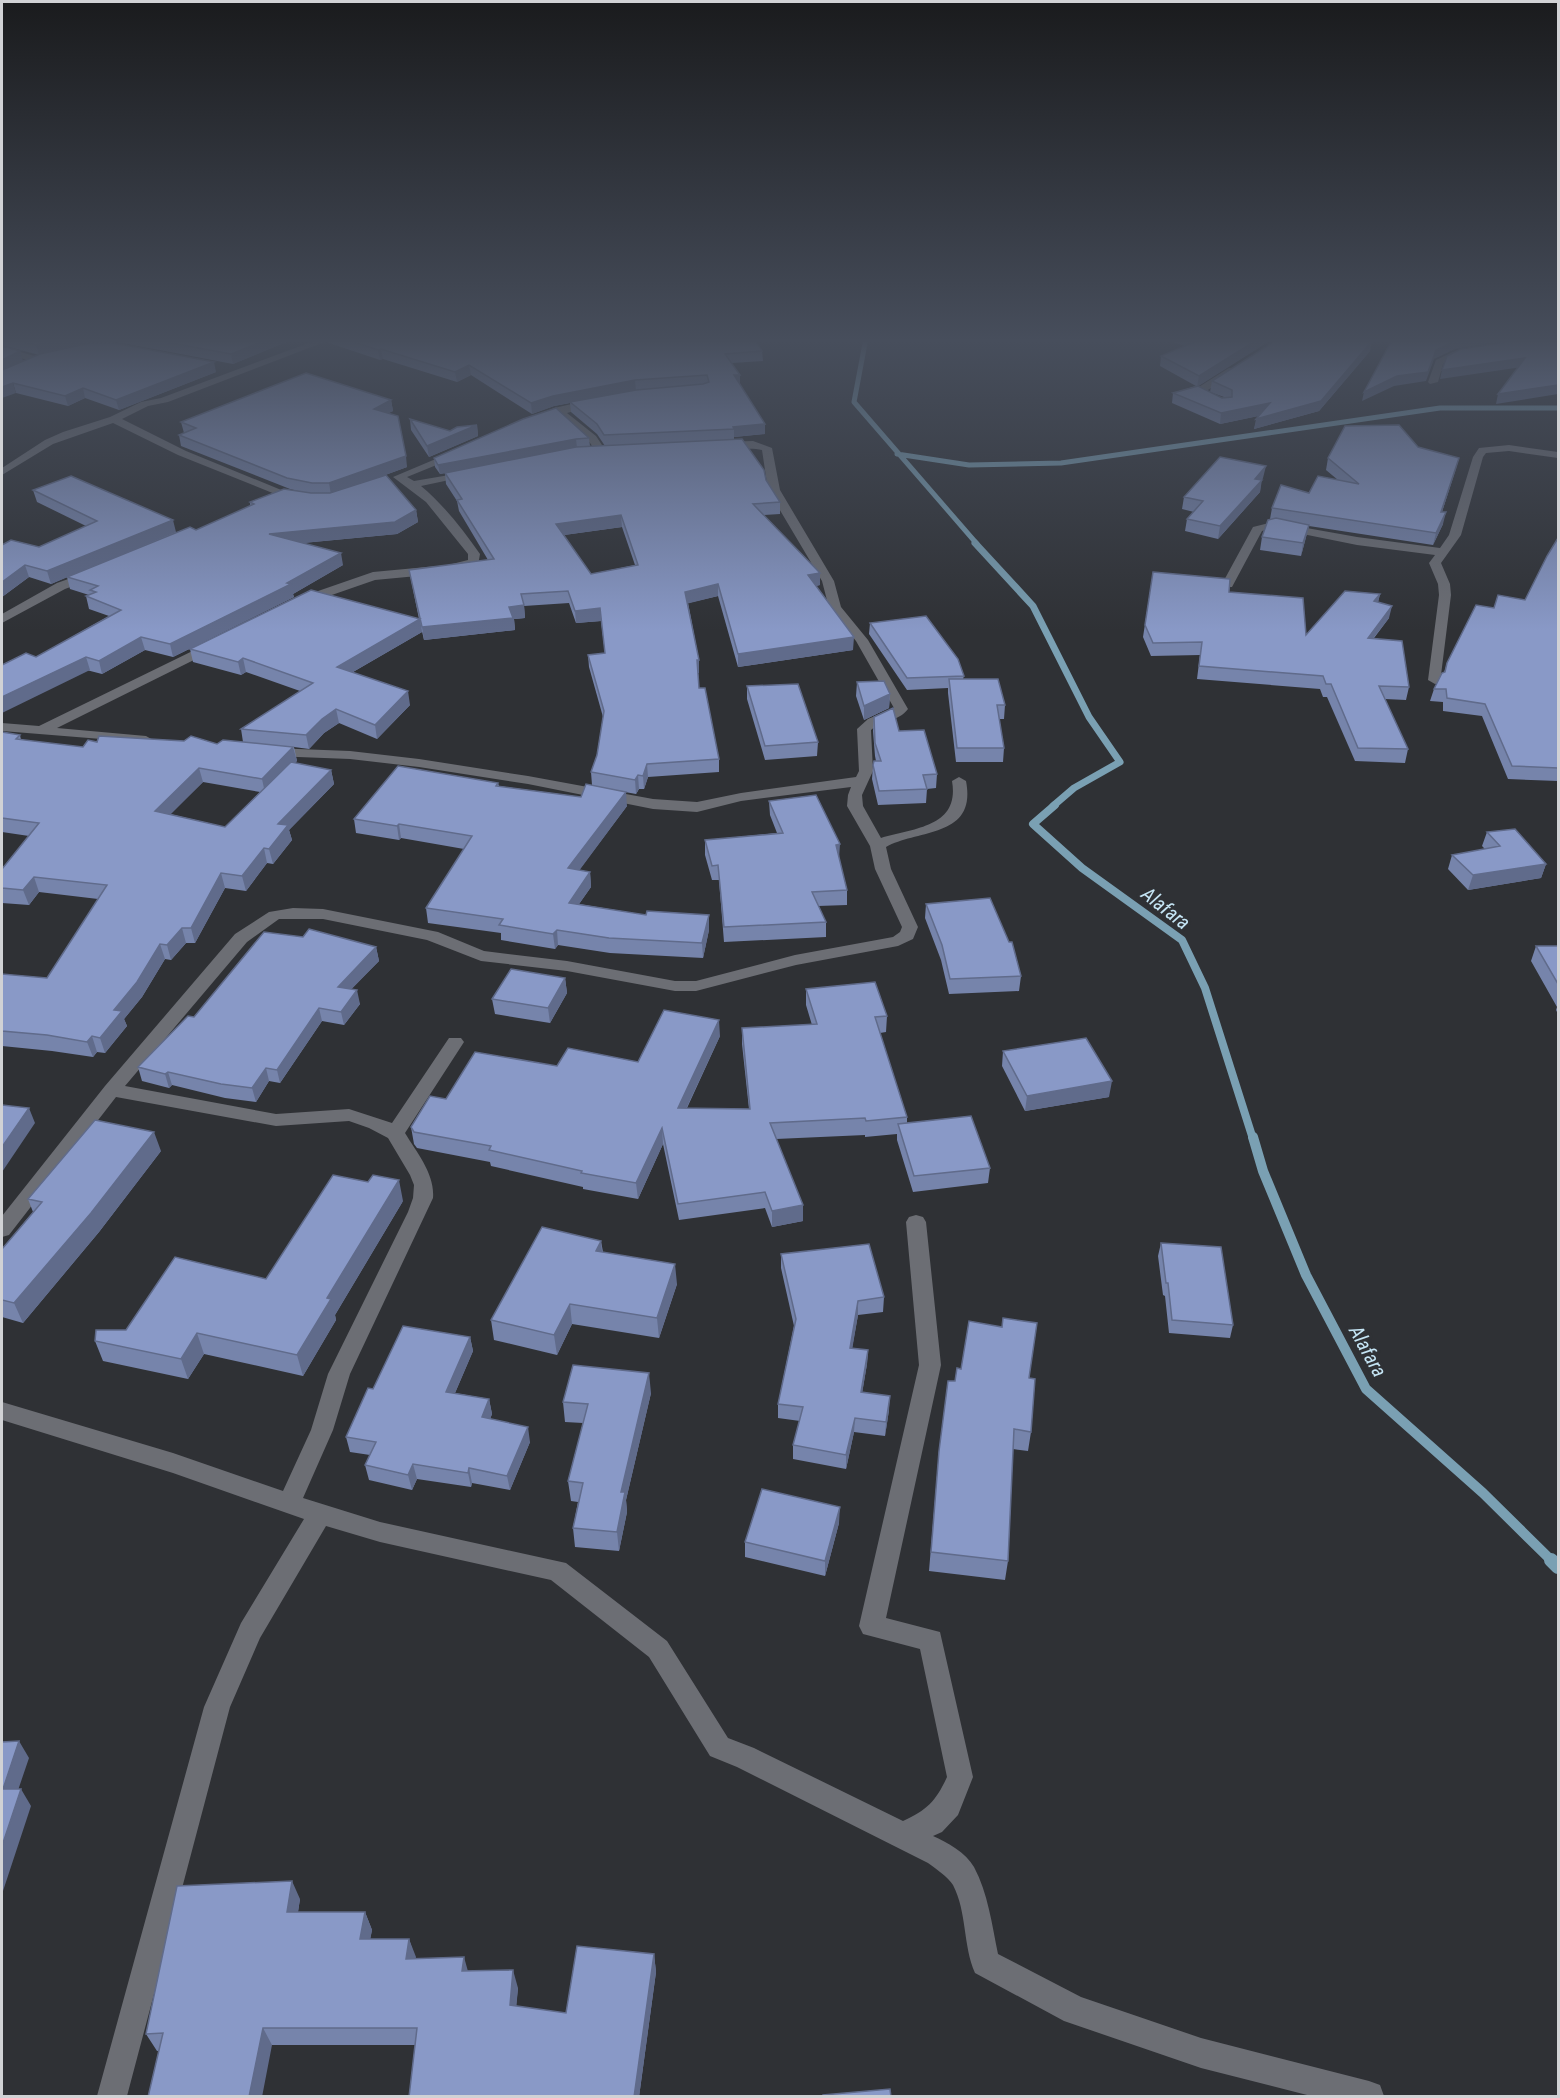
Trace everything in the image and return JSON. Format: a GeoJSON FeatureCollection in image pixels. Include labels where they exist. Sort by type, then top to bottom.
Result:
{"type":"FeatureCollection","features":[{"type":"Feature","properties":{"kind":"street"},"geometry":{"type":"LineString","coordinates":[[2,472],[49,442],[63,436]]}},
{"type":"Feature","properties":{"kind":"street"},"geometry":{"type":"LineString","coordinates":[[148,436],[183,453],[290,495],[256,507]]}},
{"type":"Feature","properties":{"kind":"street"},"geometry":{"type":"LineString","coordinates":[[589,436],[601,451]]}},
{"type":"Feature","properties":{"kind":"street"},"geometry":{"type":"LineString","coordinates":[[2,1230],[112,1090],[241,938],[274,915],[323,914],[432,936],[481,956],[567,966],[675,986],[696,986],[795,960],[890,943],[907,935],[910,927],[883,869],[878,846],[855,806],[855,795],[866,771],[864,729],[877,719],[896,715],[901,709],[862,640],[836,608],[828,581],[774,490],[767,448],[753,444],[716,445]]}},
{"type":"Feature","properties":{"kind":"street"},"geometry":{"type":"LineString","coordinates":[[1435,680],[1445,595],[1444,584],[1435,563],[1455,535],[1478,457],[1484,450],[1509,448],[1558,455]]}},
{"type":"Feature","properties":{"kind":"street"},"geometry":{"type":"LineString","coordinates":[[464,450],[392,479],[412,485],[476,472]]}},
{"type":"Feature","properties":{"kind":"street"},"geometry":{"type":"LineString","coordinates":[[290,607],[311,596],[373,576],[449,569],[474,562],[474,554],[456,529],[412,485]]}},
{"type":"Feature","properties":{"kind":"street"},"geometry":{"type":"LineString","coordinates":[[1228,584],[1257,529],[1273,525],[1357,542],[1443,552]]}},
{"type":"Feature","properties":{"kind":"street"},"geometry":{"type":"LineString","coordinates":[[2,619],[61,586],[105,569]]}},
{"type":"Feature","properties":{"kind":"street"},"geometry":{"type":"LineString","coordinates":[[44,729],[228,638]]}},
{"type":"Feature","properties":{"kind":"street"},"geometry":{"type":"LineString","coordinates":[[2,727],[160,741]]}},
{"type":"Feature","properties":{"kind":"street"},"geometry":{"type":"LineString","coordinates":[[254,750],[419,763],[528,780],[653,804],[697,807],[741,796],[861,781]]}},
{"type":"Feature","properties":{"kind":"street"},"geometry":{"type":"LineString","coordinates":[[878,846],[882,842],[943,823],[956,812],[962,801],[959,781]]}},
{"type":"Feature","properties":{"kind":"street"},"geometry":{"type":"LineString","coordinates":[[395,1133],[455,1042]]}},
{"type":"Feature","properties":{"kind":"street"},"geometry":{"type":"LineString","coordinates":[[112,1090],[276,1120],[350,1115],[376,1123],[395,1133],[420,1175],[424,1185],[423,1198],[339,1374],[322,1430],[290,1503]]}},
{"type":"Feature","properties":{"kind":"street"},"geometry":{"type":"LineString","coordinates":[[901,1836],[932,1822],[948,1805],[960,1777],[931,1640],[872,1626],[930,1365],[916,1222]]}},
{"type":"Feature","properties":{"kind":"street"},"geometry":{"type":"LineString","coordinates":[[2,1411],[173,1463],[320,1514],[380,1532],[557,1571],[658,1649],[719,1747],[745,1757],[938,1853],[963,1875],[974,1906],[985,1964],[1075,2010],[1201,2053],[1369,2097]]}},
{"type":"Feature","properties":{"kind":"street"},"geometry":{"type":"LineString","coordinates":[[112,2097],[217,1707],[250,1631],[320,1514]]}},
{"type":"Feature","properties":{"kind":"building"},"geometry":{"type":"Polygon","coordinates":[[[181,436],[402,436],[406,456],[329,483],[312,483],[287,478],[181,436]]]}},
{"type":"Feature","properties":{"kind":"building"},"geometry":{"type":"Polygon","coordinates":[[[421,436],[451,436],[427,446],[421,436]]]}},
{"type":"Feature","properties":{"kind":"building"},"geometry":{"type":"Polygon","coordinates":[[[484,436],[587,436],[589,438],[438,465],[434,458],[484,436]]]}},
{"type":"Feature","properties":{"kind":"building"},"geometry":{"type":"Polygon","coordinates":[[[1340,436],[1408,436],[1418,447],[1459,458],[1441,512],[1446,512],[1436,533],[1272,508],[1281,485],[1309,493],[1318,476],[1359,484],[1328,458],[1340,436]]]}},
{"type":"Feature","properties":{"kind":"building"},"geometry":{"type":"Polygon","coordinates":[[[742,439],[764,470],[766,480],[780,502],[753,504],[820,573],[808,575],[854,637],[738,654],[718,584],[685,592],[699,660],[697,660],[699,688],[705,688],[719,759],[647,764],[643,776],[638,775],[635,780],[591,772],[597,755],[604,711],[588,655],[605,653],[600,608],[575,611],[568,591],[521,594],[524,605],[509,607],[513,618],[422,627],[409,570],[494,559],[457,500],[462,499],[445,473],[576,447],[742,439]],[[621,515],[556,524],[591,574],[638,565],[621,515]]]}},
{"type":"Feature","properties":{"kind":"building"},"geometry":{"type":"Polygon","coordinates":[[[1220,457],[1266,466],[1255,479],[1262,480],[1220,526],[1187,519],[1203,501],[1184,497],[1220,457]]]}},
{"type":"Feature","properties":{"kind":"building"},"geometry":{"type":"Polygon","coordinates":[[[386,475],[416,510],[395,522],[269,534],[341,553],[287,583],[291,584],[170,644],[141,637],[99,661],[86,657],[2,697],[2,665],[26,653],[36,657],[121,610],[86,596],[96,592],[90,590],[98,586],[67,577],[190,527],[196,530],[254,504],[250,502],[284,489],[330,493],[386,475]]]}},
{"type":"Feature","properties":{"kind":"building"},"geometry":{"type":"Polygon","coordinates":[[[71,476],[173,520],[47,571],[25,565],[2,582],[2,545],[11,540],[39,547],[97,521],[33,490],[71,476]]]}},
{"type":"Feature","properties":{"kind":"building"},"geometry":{"type":"Polygon","coordinates":[[[1276,518],[1309,525],[1303,543],[1262,537],[1268,520],[1276,518]]]}},
{"type":"Feature","properties":{"kind":"building"},"geometry":{"type":"Polygon","coordinates":[[[1558,538],[1558,768],[1512,766],[1485,704],[1447,698],[1446,689],[1434,689],[1442,673],[1445,672],[1447,663],[1476,605],[1494,608],[1498,595],[1525,600],[1558,538]]]}},
{"type":"Feature","properties":{"kind":"building"},"geometry":{"type":"Polygon","coordinates":[[[1153,572],[1230,579],[1229,592],[1303,598],[1306,635],[1345,591],[1380,594],[1374,601],[1392,606],[1368,638],[1402,641],[1409,687],[1379,686],[1408,749],[1358,748],[1331,684],[1326,684],[1323,676],[1199,666],[1202,642],[1153,643],[1145,625],[1153,572]]]}},
{"type":"Feature","properties":{"kind":"building"},"geometry":{"type":"Polygon","coordinates":[[[311,590],[420,619],[337,667],[408,691],[375,725],[336,709],[306,735],[241,729],[313,683],[243,658],[238,662],[190,649],[311,590]]]}},
{"type":"Feature","properties":{"kind":"building"},"geometry":{"type":"Polygon","coordinates":[[[926,616],[958,659],[964,676],[907,678],[870,623],[926,616]]]}},
{"type":"Feature","properties":{"kind":"building"},"geometry":{"type":"Polygon","coordinates":[[[949,679],[998,679],[1005,705],[997,705],[1004,748],[957,748],[949,679]]]}},
{"type":"Feature","properties":{"kind":"building"},"geometry":{"type":"Polygon","coordinates":[[[884,681],[890,694],[864,706],[857,682],[884,681]]]}},
{"type":"Feature","properties":{"kind":"building"},"geometry":{"type":"Polygon","coordinates":[[[798,684],[818,742],[765,746],[747,686],[798,684]]]}},
{"type":"Feature","properties":{"kind":"building"},"geometry":{"type":"Polygon","coordinates":[[[893,708],[899,731],[924,730],[937,774],[923,775],[927,789],[879,791],[873,765],[874,761],[881,761],[875,743],[874,717],[893,708]]]}},
{"type":"Feature","properties":{"kind":"building"},"geometry":{"type":"Polygon","coordinates":[[[2,732],[20,735],[16,739],[83,747],[88,740],[97,742],[99,736],[184,741],[191,736],[217,744],[223,740],[293,747],[262,779],[199,768],[155,811],[225,827],[291,762],[331,770],[278,824],[288,825],[269,849],[264,848],[242,876],[221,873],[191,928],[182,928],[167,945],[160,944],[137,982],[114,1010],[122,1011],[100,1038],[92,1036],[87,1042],[47,1035],[2,1031],[2,974],[47,978],[107,885],[34,877],[23,890],[2,888],[2,869],[39,823],[2,818],[2,732]]]}},
{"type":"Feature","properties":{"kind":"building"},"geometry":{"type":"Polygon","coordinates":[[[398,766],[498,783],[496,786],[581,797],[586,784],[626,792],[568,868],[590,872],[569,903],[646,915],[647,911],[709,915],[702,943],[609,938],[557,930],[553,934],[499,925],[503,919],[426,908],[472,836],[354,819],[398,766]]]}},
{"type":"Feature","properties":{"kind":"building"},"geometry":{"type":"Polygon","coordinates":[[[816,795],[840,844],[836,845],[847,890],[812,892],[826,922],[724,927],[718,865],[712,866],[705,840],[783,833],[769,801],[816,795]]]}},
{"type":"Feature","properties":{"kind":"building"},"geometry":{"type":"Polygon","coordinates":[[[1515,829],[1546,864],[1473,875],[1452,855],[1500,846],[1487,832],[1515,829]]]}},
{"type":"Feature","properties":{"kind":"building"},"geometry":{"type":"Polygon","coordinates":[[[990,898],[1009,942],[1012,942],[1021,976],[950,979],[942,945],[926,904],[990,898]]]}},
{"type":"Feature","properties":{"kind":"building"},"geometry":{"type":"Polygon","coordinates":[[[309,929],[376,947],[338,987],[357,990],[341,1012],[319,1008],[277,1070],[266,1068],[252,1088],[221,1084],[168,1072],[165,1074],[138,1067],[188,1016],[194,1017],[264,932],[303,937],[309,929]]]}},
{"type":"Feature","properties":{"kind":"building"},"geometry":{"type":"Polygon","coordinates":[[[1536,946],[1558,946],[1558,984],[1536,946]]]}},
{"type":"Feature","properties":{"kind":"building"},"geometry":{"type":"Polygon","coordinates":[[[511,969],[565,978],[548,1008],[492,999],[511,969]]]}},
{"type":"Feature","properties":{"kind":"building"},"geometry":{"type":"Polygon","coordinates":[[[875,982],[887,1016],[875,1017],[907,1117],[866,1121],[865,1118],[770,1123],[803,1205],[772,1211],[765,1192],[678,1204],[662,1128],[636,1183],[581,1173],[582,1171],[489,1150],[491,1146],[414,1132],[411,1127],[430,1096],[446,1099],[475,1052],[557,1066],[568,1048],[638,1062],[664,1010],[719,1020],[678,1108],[750,1109],[742,1028],[817,1024],[806,989],[875,982]]]}},
{"type":"Feature","properties":{"kind":"building"},"geometry":{"type":"Polygon","coordinates":[[[1086,1038],[1112,1081],[1027,1096],[1003,1051],[1086,1038]]]}},
{"type":"Feature","properties":{"kind":"building"},"geometry":{"type":"Polygon","coordinates":[[[2,1105],[29,1108],[2,1147],[2,1105]]]}},
{"type":"Feature","properties":{"kind":"building"},"geometry":{"type":"Polygon","coordinates":[[[971,1116],[990,1168],[914,1176],[898,1124],[971,1116]]]}},
{"type":"Feature","properties":{"kind":"building"},"geometry":{"type":"Polygon","coordinates":[[[95,1120],[154,1132],[91,1213],[14,1303],[2,1300],[2,1249],[42,1202],[28,1199],[95,1120]]]}},
{"type":"Feature","properties":{"kind":"building"},"geometry":{"type":"Polygon","coordinates":[[[333,1175],[368,1182],[373,1175],[399,1180],[327,1298],[331,1299],[297,1355],[197,1333],[181,1359],[95,1341],[96,1330],[126,1330],[175,1257],[266,1279],[333,1175]]]}},
{"type":"Feature","properties":{"kind":"building"},"geometry":{"type":"Polygon","coordinates":[[[542,1227],[601,1241],[596,1251],[675,1264],[657,1318],[570,1304],[554,1335],[491,1320],[542,1227]]]}},
{"type":"Feature","properties":{"kind":"building"},"geometry":{"type":"Polygon","coordinates":[[[1161,1243],[1221,1247],[1233,1325],[1172,1320],[1161,1243]]]}},
{"type":"Feature","properties":{"kind":"building"},"geometry":{"type":"Polygon","coordinates":[[[869,1244],[884,1297],[858,1301],[850,1348],[868,1350],[861,1392],[890,1396],[886,1422],[855,1418],[846,1455],[793,1445],[803,1407],[778,1404],[796,1319],[781,1254],[869,1244]]]}},
{"type":"Feature","properties":{"kind":"building"},"geometry":{"type":"Polygon","coordinates":[[[1003,1318],[1037,1323],[1029,1378],[1035,1379],[1031,1432],[1014,1429],[1008,1561],[931,1552],[939,1451],[948,1381],[955,1381],[957,1368],[961,1369],[969,1321],[1002,1327],[1003,1318]]]}},
{"type":"Feature","properties":{"kind":"building"},"geometry":{"type":"Polygon","coordinates":[[[403,1326],[470,1337],[446,1392],[489,1399],[482,1417],[528,1427],[507,1476],[469,1468],[468,1473],[413,1464],[408,1475],[365,1465],[376,1442],[346,1437],[368,1388],[373,1389],[403,1326]]]}},
{"type":"Feature","properties":{"kind":"building"},"geometry":{"type":"Polygon","coordinates":[[[573,1365],[649,1373],[621,1492],[625,1492],[617,1532],[573,1528],[583,1483],[568,1481],[588,1404],[563,1402],[573,1365]]]}},
{"type":"Feature","properties":{"kind":"building"},"geometry":{"type":"Polygon","coordinates":[[[762,1489],[840,1507],[825,1561],[745,1542],[762,1489]]]}},
{"type":"Feature","properties":{"kind":"building"},"geometry":{"type":"Polygon","coordinates":[[[19,1741],[3,1789],[21,1789],[2,1846],[2,1742],[19,1741]]]}},
{"type":"Feature","properties":{"kind":"building"},"geometry":{"type":"Polygon","coordinates":[[[292,1881],[287,1912],[365,1912],[360,1939],[409,1939],[406,1959],[464,1957],[462,1971],[513,1970],[510,2005],[566,2013],[577,1946],[654,1954],[634,2097],[409,2097],[417,2028],[263,2028],[249,2097],[148,2097],[163,2033],[146,2034],[177,1886],[292,1881]]]}},
{"type":"Feature","properties":{"kind":"building"},"geometry":{"type":"Polygon","coordinates":[[[890,2089],[891,2097],[823,2097],[823,2095],[890,2089]]]}},
{"type":"Feature","properties":{"kind":"waterway","name":"Alafara"},"geometry":{"type":"LineString","coordinates":[[883,436],[899,454]]}},
{"type":"Feature","properties":{"kind":"waterway"},"geometry":{"type":"LineString","coordinates":[[899,454],[969,465],[1061,463],[1248,436]]}},
{"type":"Feature","properties":{"kind":"waterway","name":"Alafara"},"geometry":{"type":"LineString","coordinates":[[899,454],[977,544]]}},
{"type":"Feature","properties":{"kind":"waterway","name":"Alafara"},"geometry":{"type":"LineString","coordinates":[[975,543],[1033,606],[1089,717],[1120,762],[1074,788],[1053,806]]}},
{"type":"Feature","properties":{"kind":"waterway","name":"Alafara"},"geometry":{"type":"LineString","coordinates":[[1055,805],[1033,824],[1082,868],[1182,940],[1205,988],[1253,1139]]}},
{"type":"Feature","properties":{"kind":"waterway","name":"Alafara"},"geometry":{"type":"LineString","coordinates":[[1253,1137],[1263,1171],[1306,1275],[1366,1389],[1483,1493],[1552,1561]]}},
{"type":"Feature","properties":{"kind":"waterway","name":"Alafara"},"geometry":{"type":"LineString","coordinates":[[1552,1561],[1558,1567]]}}]}
